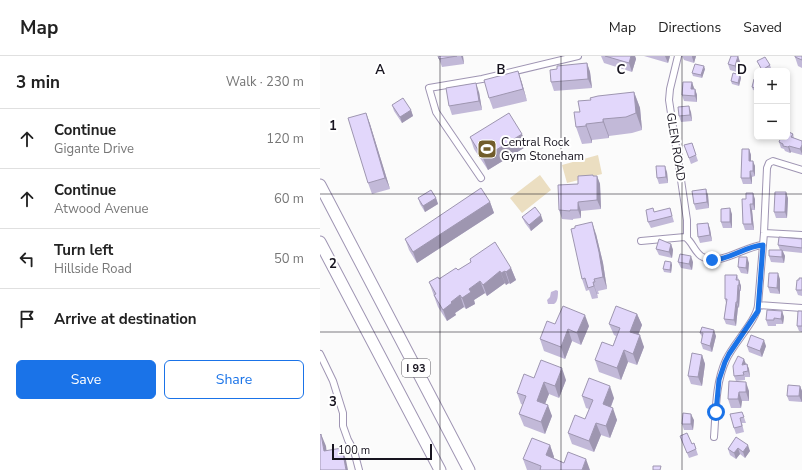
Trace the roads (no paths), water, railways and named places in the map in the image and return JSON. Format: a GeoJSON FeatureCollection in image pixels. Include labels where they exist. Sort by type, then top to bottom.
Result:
{"type":"FeatureCollection","features":[{"type":"Feature","properties":{"kind":"highway","name":"I 93"},"geometry":{"type":"LineString","coordinates":[[320,185],[470,470]]}},
{"type":"Feature","properties":{"kind":"highway","name":"I 93"},"geometry":{"type":"LineString","coordinates":[[320,242],[440,470]]}},
{"type":"Feature","properties":{"kind":"street"},"geometry":{"type":"LineString","coordinates":[[481,178],[436,112],[429,88],[482,79],[578,56]]}},
{"type":"Feature","properties":{"kind":"street","name":"GLEN ROAD"},"geometry":{"type":"LineString","coordinates":[[678,56],[670,89],[669,100],[687,220],[687,238]]}},
{"type":"Feature","properties":{"kind":"street"},"geometry":{"type":"LineString","coordinates":[[714,437],[719,380],[723,366],[729,354],[757,314],[764,232],[766,170],[769,163],[774,162],[802,170]]}},
{"type":"Feature","properties":{"kind":"street"},"geometry":{"type":"LineString","coordinates":[[764,232],[802,235]]}},
{"type":"Feature","properties":{"kind":"street"},"geometry":{"type":"LineString","coordinates":[[641,241],[683,237],[687,238],[699,254],[712,260],[720,259],[754,246],[763,245]]}},
{"type":"Feature","properties":{"kind":"street"},"geometry":{"type":"LineString","coordinates":[[758,305],[802,308]]}},
{"type":"Feature","properties":{"kind":"street"},"geometry":{"type":"LineString","coordinates":[[320,354],[333,381],[343,413],[343,426],[354,451],[359,470]]}},
{"type":"Feature","properties":{"kind":"place","name":"Central Rock Gym Stoneham"},"geometry":{"type":"Point","coordinates":[487,149]}}]}
